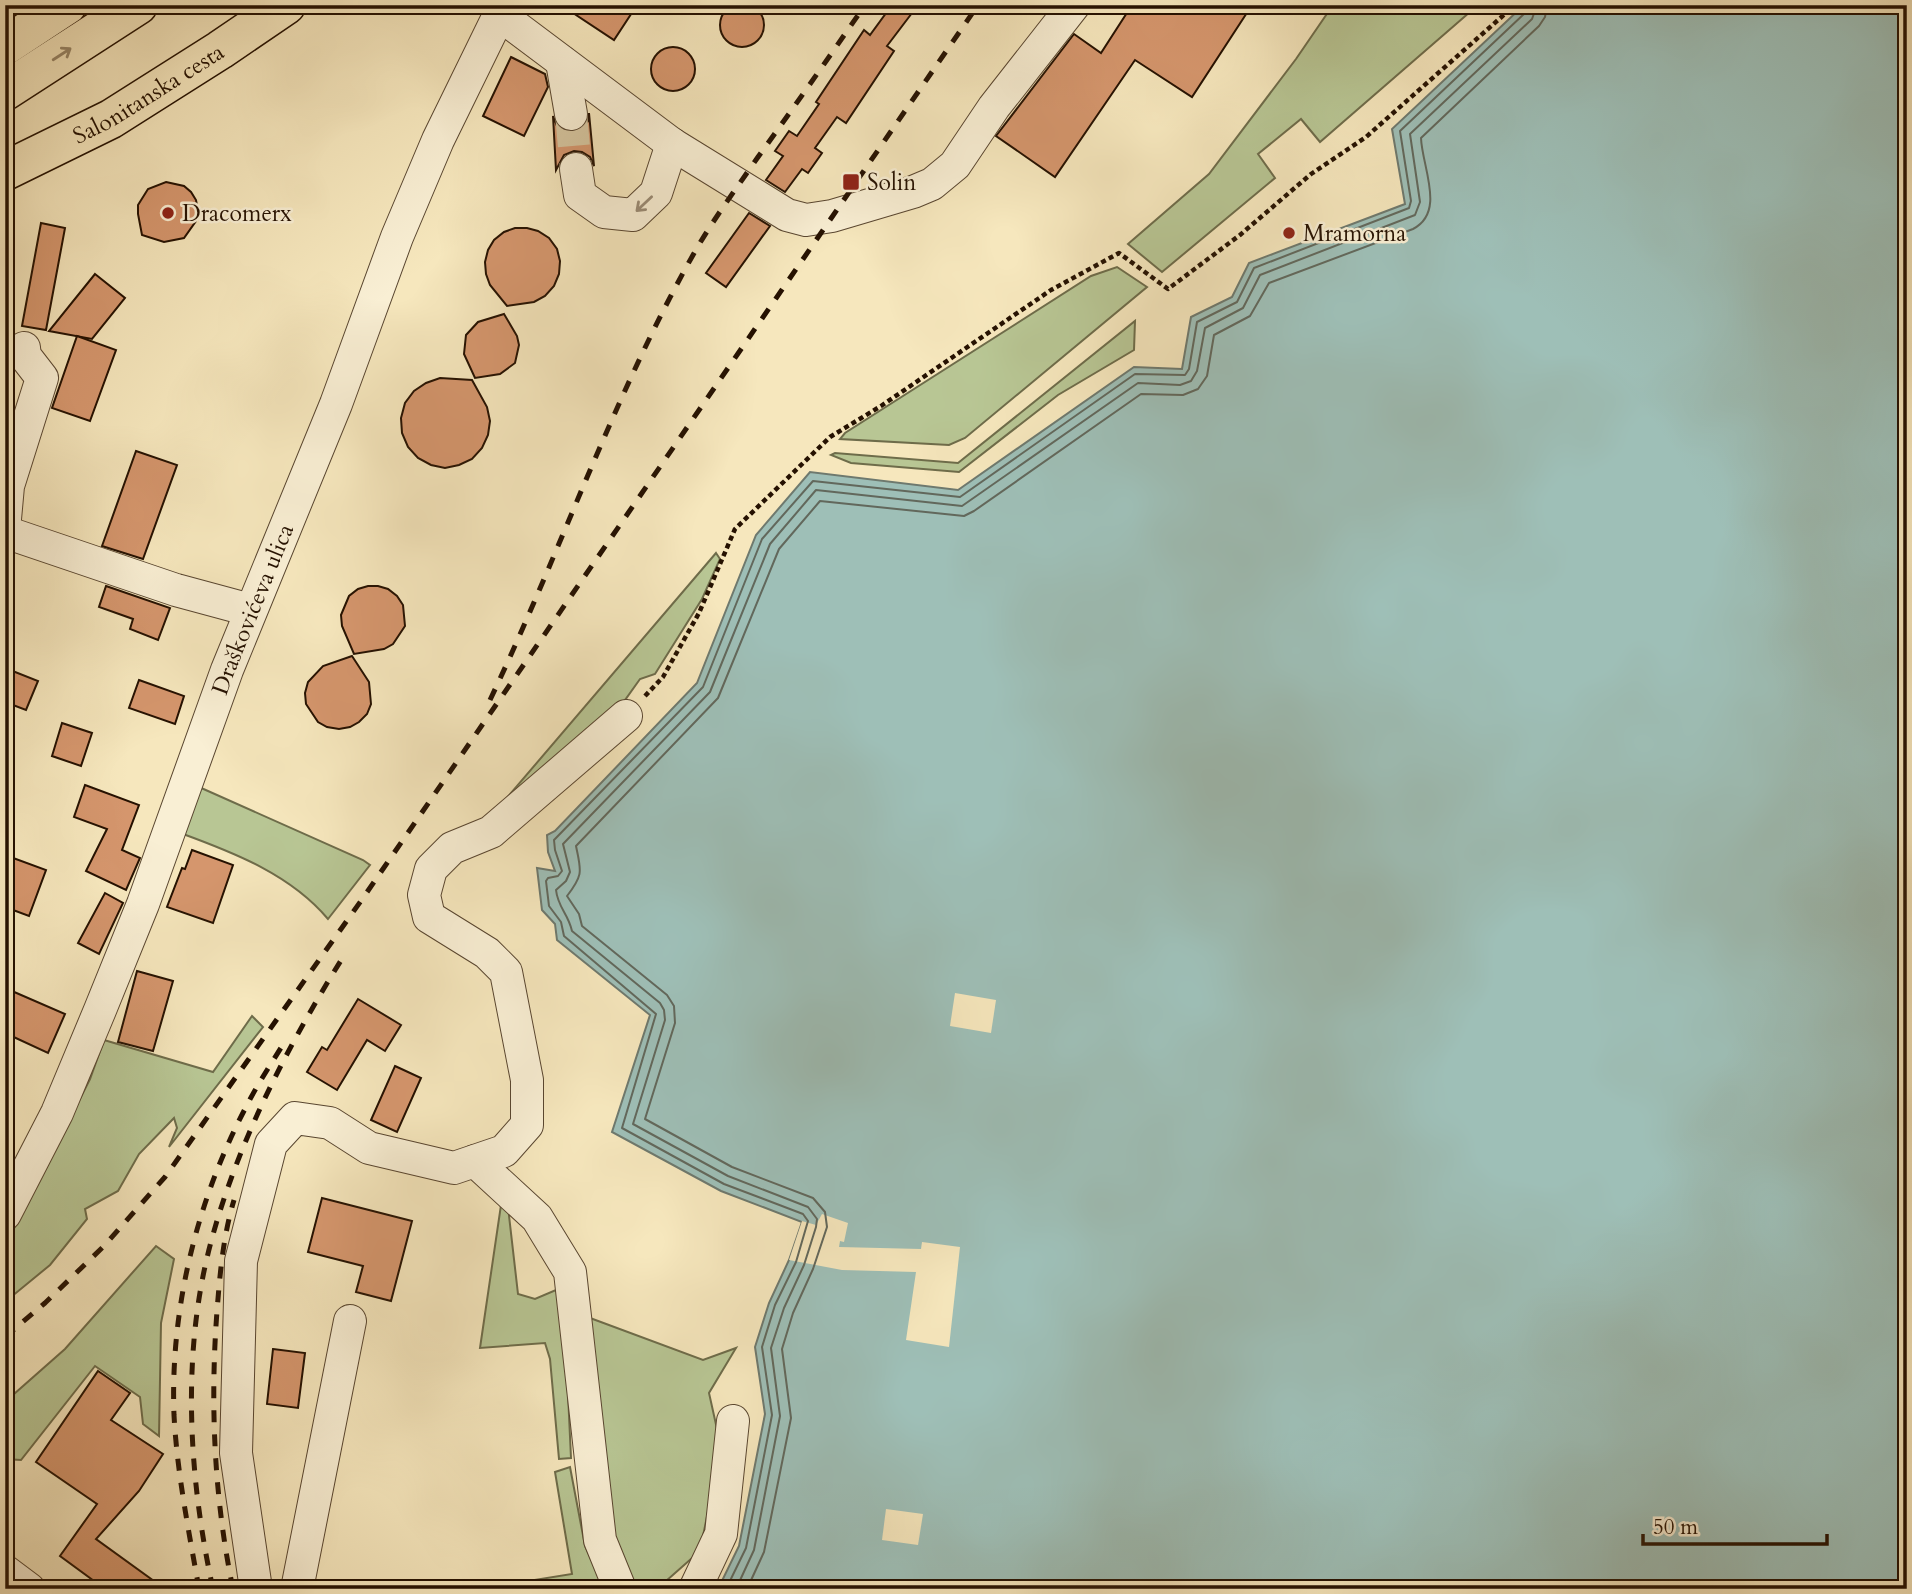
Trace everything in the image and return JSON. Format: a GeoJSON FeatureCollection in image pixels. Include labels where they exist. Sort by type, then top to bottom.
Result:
{"type":"FeatureCollection","features":[{"type":"Feature","properties":{"kind":"main road"},"geometry":{"type":"LineString","coordinates":[[5,46],[67,5]]}},
{"type":"Feature","properties":{"kind":"main road"},"geometry":{"type":"LineString","coordinates":[[5,91],[138,5]]}},
{"type":"Feature","properties":{"kind":"main road","name":"Salonitanska cesta"},"geometry":{"type":"LineString","coordinates":[[5,171],[111,119],[286,5]]}},
{"type":"Feature","properties":{"kind":"street"},"geometry":{"type":"LineString","coordinates":[[502,10],[562,62],[672,144],[787,215],[806,220],[832,216],[932,184],[955,164],[994,107],[1074,5]]}},
{"type":"Feature","properties":{"kind":"street","name":"Draškovićeva ulica"},"geometry":{"type":"LineString","coordinates":[[5,1214],[57,1113],[100,1010],[142,904],[250,610],[336,404],[397,237],[438,140],[502,10]]}},
{"type":"Feature","properties":{"kind":"street"},"geometry":{"type":"LineString","coordinates":[[562,62],[571,114]]}},
{"type":"Feature","properties":{"kind":"street"},"geometry":{"type":"LineString","coordinates":[[576,169],[580,195],[604,212],[633,215],[656,193],[672,144]]}},
{"type":"Feature","properties":{"kind":"street"},"geometry":{"type":"LineString","coordinates":[[5,520],[8,486],[42,379],[25,356],[24,348]]}},
{"type":"Feature","properties":{"kind":"street"},"geometry":{"type":"LineString","coordinates":[[5,532],[176,590],[250,610]]}},
{"type":"Feature","properties":{"kind":"street"},"geometry":{"type":"LineString","coordinates":[[256,1589],[236,1454],[241,1261],[271,1144],[295,1118],[330,1123],[369,1148],[454,1168],[504,1151],[527,1125],[527,1080],[506,972],[487,953],[429,917],[424,895],[431,869],[452,848],[491,832],[626,716]]}},
{"type":"Feature","properties":{"kind":"street"},"geometry":{"type":"LineString","coordinates":[[475,1161],[537,1219],[570,1272],[600,1540],[620,1589]]}},
{"type":"Feature","properties":{"kind":"street"},"geometry":{"type":"LineString","coordinates":[[297,1589],[350,1321]]}},
{"type":"Feature","properties":{"kind":"street"},"geometry":{"type":"LineString","coordinates":[[695,1589],[721,1534],[733,1421]]}},
{"type":"Feature","properties":{"kind":"street"},"geometry":{"type":"LineString","coordinates":[[5,1571],[29,1589]]}},
{"type":"Feature","properties":{"kind":"path"},"geometry":{"type":"LineString","coordinates":[[626,716],[663,677],[699,613],[736,529],[830,437],[881,406],[1051,290],[1119,253],[1168,289],[1240,234],[1311,174],[1366,137],[1515,5]]}},
{"type":"Feature","properties":{"kind":"green space"},"geometry":{"type":"Polygon","coordinates":[[[1333,5],[1478,5],[1320,142],[1301,119],[1258,154],[1275,178],[1162,272],[1128,244],[1209,174],[1296,59],[1333,5]]]}},
{"type":"Feature","properties":{"kind":"green space"},"geometry":{"type":"Polygon","coordinates":[[[1117,267],[1147,287],[965,438],[949,445],[840,439],[845,433],[1091,276],[1117,267]]]}},
{"type":"Feature","properties":{"kind":"green space"},"geometry":{"type":"Polygon","coordinates":[[[1135,321],[1134,350],[1058,395],[959,472],[851,463],[831,455],[835,453],[958,463],[1135,321]]]}},
{"type":"Feature","properties":{"kind":"green space"},"geometry":{"type":"Polygon","coordinates":[[[716,553],[720,559],[702,599],[655,674],[640,679],[597,731],[488,820],[716,553]]]}},
{"type":"Feature","properties":{"kind":"green space"},"geometry":{"type":"Polygon","coordinates":[[[199,787],[370,865],[328,919],[313,903],[280,878],[242,858],[183,834],[199,787]]]}},
{"type":"Feature","properties":{"kind":"green space"},"geometry":{"type":"Polygon","coordinates":[[[252,1016],[263,1027],[169,1147],[177,1128],[174,1118],[139,1154],[118,1191],[85,1209],[87,1219],[50,1265],[5,1302],[5,1246],[90,1079],[104,1040],[213,1072],[252,1016]]]}},
{"type":"Feature","properties":{"kind":"green space"},"geometry":{"type":"Polygon","coordinates":[[[501,1205],[508,1207],[518,1294],[535,1299],[563,1287],[571,1458],[559,1459],[550,1359],[545,1343],[480,1348],[501,1205]]]}},
{"type":"Feature","properties":{"kind":"green space"},"geometry":{"type":"Polygon","coordinates":[[[156,1246],[174,1259],[161,1323],[159,1436],[143,1424],[140,1397],[95,1366],[21,1460],[5,1459],[5,1402],[65,1349],[156,1246]]]}},
{"type":"Feature","properties":{"kind":"green space"},"geometry":{"type":"Polygon","coordinates":[[[582,1315],[703,1360],[736,1348],[709,1393],[721,1447],[700,1551],[657,1589],[635,1589],[606,1539],[582,1315]]]}},
{"type":"Feature","properties":{"kind":"green space"},"geometry":{"type":"Polygon","coordinates":[[[570,1467],[585,1546],[605,1589],[479,1589],[572,1574],[555,1472],[570,1467]]]}},
{"type":"Feature","properties":{"kind":"water"},"geometry":{"type":"Polygon","coordinates":[[[1524,5],[1907,5],[1907,1589],[718,1589],[739,1546],[765,1414],[755,1347],[769,1303],[789,1260],[802,1222],[721,1191],[612,1132],[650,1015],[557,940],[555,924],[542,910],[537,868],[555,871],[548,852],[547,835],[555,831],[697,683],[756,535],[810,472],[958,490],[1134,367],[1182,369],[1191,317],[1232,297],[1249,263],[1405,204],[1392,129],[1524,5]]]}},
{"type":"Feature","properties":{"kind":"pier"},"geometry":{"type":"Polygon","coordinates":[[[955,993],[996,1000],[991,1033],[950,1026],[955,993]]]}},
{"type":"Feature","properties":{"kind":"pier"},"geometry":{"type":"Polygon","coordinates":[[[822,1214],[848,1223],[844,1242],[840,1241],[839,1247],[921,1249],[922,1242],[960,1247],[949,1347],[906,1340],[916,1272],[842,1270],[789,1260],[802,1221],[816,1225],[822,1214]]]}},
{"type":"Feature","properties":{"kind":"pier"},"geometry":{"type":"Polygon","coordinates":[[[886,1509],[923,1514],[918,1545],[882,1540],[886,1509]]]}},
{"type":"Feature","properties":{"kind":"building"},"geometry":{"type":"Polygon","coordinates":[[[742,3],[757,10],[764,25],[757,40],[742,47],[727,40],[720,25],[727,10],[742,3]]]}},
{"type":"Feature","properties":{"kind":"building"},"geometry":{"type":"Polygon","coordinates":[[[561,5],[637,5],[614,40],[561,5]]]}},
{"type":"Feature","properties":{"kind":"building"},"geometry":{"type":"Polygon","coordinates":[[[892,5],[902,5],[912,13],[887,46],[894,51],[846,123],[837,117],[815,148],[822,153],[808,173],[802,169],[785,192],[766,180],[783,156],[775,151],[789,131],[797,136],[819,104],[816,102],[864,30],[870,35],[892,5]]]}},
{"type":"Feature","properties":{"kind":"building"},"geometry":{"type":"Polygon","coordinates":[[[1132,5],[1252,5],[1192,97],[1135,60],[1055,177],[996,136],[1074,34],[1101,53],[1132,5]]]}},
{"type":"Feature","properties":{"kind":"building"},"geometry":{"type":"Polygon","coordinates":[[[673,47],[688,54],[695,69],[688,84],[673,91],[658,84],[651,69],[658,54],[673,47]]]}},
{"type":"Feature","properties":{"kind":"building"},"geometry":{"type":"Polygon","coordinates":[[[511,57],[545,74],[548,87],[524,136],[483,116],[511,57]]]}},
{"type":"Feature","properties":{"kind":"building"},"geometry":{"type":"Polygon","coordinates":[[[589,113],[594,166],[590,157],[574,151],[564,155],[556,170],[553,116],[557,126],[564,131],[573,132],[583,128],[589,113]]]}},
{"type":"Feature","properties":{"kind":"building","name":"Dracomerx"},"geometry":{"type":"Polygon","coordinates":[[[166,182],[184,186],[191,192],[198,211],[196,221],[184,238],[164,242],[142,235],[138,205],[148,189],[166,182]]]}},
{"type":"Feature","properties":{"kind":"building"},"geometry":{"type":"Polygon","coordinates":[[[749,213],[770,226],[726,287],[706,273],[749,213]]]}},
{"type":"Feature","properties":{"kind":"building"},"geometry":{"type":"Polygon","coordinates":[[[41,223],[65,228],[46,330],[22,326],[41,223]]]}},
{"type":"Feature","properties":{"kind":"building"},"geometry":{"type":"Polygon","coordinates":[[[515,228],[538,231],[549,238],[557,249],[559,274],[554,286],[545,296],[534,302],[507,306],[490,285],[485,262],[494,240],[515,228]]]}},
{"type":"Feature","properties":{"kind":"building"},"geometry":{"type":"Polygon","coordinates":[[[95,274],[125,298],[92,339],[49,331],[95,274]]]}},
{"type":"Feature","properties":{"kind":"building"},"geometry":{"type":"Polygon","coordinates":[[[504,314],[517,336],[519,345],[515,363],[500,374],[475,378],[464,354],[466,335],[478,322],[504,314]]]}},
{"type":"Feature","properties":{"kind":"building"},"geometry":{"type":"Polygon","coordinates":[[[77,336],[116,350],[90,421],[52,408],[77,336]]]}},
{"type":"Feature","properties":{"kind":"building"},"geometry":{"type":"Polygon","coordinates":[[[440,378],[472,380],[487,407],[490,421],[482,448],[472,459],[445,468],[418,458],[408,447],[402,433],[401,418],[405,403],[414,391],[440,378]]]}},
{"type":"Feature","properties":{"kind":"building"},"geometry":{"type":"Polygon","coordinates":[[[136,451],[177,465],[143,559],[102,546],[136,451]]]}},
{"type":"Feature","properties":{"kind":"building"},"geometry":{"type":"Polygon","coordinates":[[[106,586],[170,608],[158,640],[130,629],[133,619],[99,607],[106,586]]]}},
{"type":"Feature","properties":{"kind":"building"},"geometry":{"type":"Polygon","coordinates":[[[368,586],[388,589],[397,596],[403,605],[405,626],[393,644],[384,649],[354,654],[342,626],[341,615],[349,596],[368,586]]]}},
{"type":"Feature","properties":{"kind":"building"},"geometry":{"type":"Polygon","coordinates":[[[352,656],[369,682],[371,704],[367,714],[350,727],[327,727],[318,722],[306,704],[308,682],[323,666],[352,656]]]}},
{"type":"Feature","properties":{"kind":"building"},"geometry":{"type":"Polygon","coordinates":[[[5,668],[38,681],[26,710],[5,702],[5,668]]]}},
{"type":"Feature","properties":{"kind":"building"},"geometry":{"type":"Polygon","coordinates":[[[139,680],[184,696],[175,724],[129,708],[139,680]]]}},
{"type":"Feature","properties":{"kind":"building"},"geometry":{"type":"Polygon","coordinates":[[[62,723],[92,733],[81,766],[52,756],[62,723]]]}},
{"type":"Feature","properties":{"kind":"building"},"geometry":{"type":"Polygon","coordinates":[[[85,785],[139,805],[122,850],[140,858],[126,890],[86,871],[107,829],[74,817],[85,785]]]}},
{"type":"Feature","properties":{"kind":"building"},"geometry":{"type":"Polygon","coordinates":[[[192,850],[233,865],[213,923],[167,907],[192,850]]]}},
{"type":"Feature","properties":{"kind":"building"},"geometry":{"type":"Polygon","coordinates":[[[5,855],[46,870],[29,916],[5,907],[5,855]]]}},
{"type":"Feature","properties":{"kind":"building"},"geometry":{"type":"Polygon","coordinates":[[[105,893],[123,903],[99,954],[78,943],[105,893]]]}},
{"type":"Feature","properties":{"kind":"building"},"geometry":{"type":"Polygon","coordinates":[[[137,971],[173,981],[153,1051],[118,1042],[137,971]]]}},
{"type":"Feature","properties":{"kind":"building"},"geometry":{"type":"Polygon","coordinates":[[[5,988],[65,1014],[48,1053],[5,1033],[5,988]]]}},
{"type":"Feature","properties":{"kind":"building"},"geometry":{"type":"Polygon","coordinates":[[[358,999],[401,1025],[385,1051],[367,1040],[337,1090],[307,1072],[322,1047],[327,1050],[358,999]]]}},
{"type":"Feature","properties":{"kind":"building"},"geometry":{"type":"Polygon","coordinates":[[[395,1066],[421,1078],[397,1132],[371,1120],[395,1066]]]}},
{"type":"Feature","properties":{"kind":"building"},"geometry":{"type":"Polygon","coordinates":[[[322,1198],[412,1221],[391,1301],[356,1292],[363,1266],[308,1252],[322,1198]]]}},
{"type":"Feature","properties":{"kind":"building"},"geometry":{"type":"Polygon","coordinates":[[[273,1349],[305,1353],[298,1408],[267,1404],[273,1349]]]}},
{"type":"Feature","properties":{"kind":"building"},"geometry":{"type":"Polygon","coordinates":[[[98,1371],[130,1393],[111,1420],[163,1454],[139,1491],[96,1539],[165,1589],[105,1589],[60,1556],[97,1504],[36,1462],[98,1371]]]}},
{"type":"Feature","properties":{"kind":"tunnel"},"geometry":{"type":"LineString","coordinates":[[571,114],[576,169]]}},
{"type":"Feature","properties":{"kind":"railway"},"geometry":{"type":"LineString","coordinates":[[490,700],[637,364],[693,255],[724,205],[865,5]]}},
{"type":"Feature","properties":{"kind":"railway"},"geometry":{"type":"LineString","coordinates":[[5,1337],[104,1246],[165,1177],[363,898],[978,5]]}},
{"type":"Feature","properties":{"kind":"railway"},"geometry":{"type":"LineString","coordinates":[[213,1589],[199,1509],[192,1426],[194,1343],[206,1262],[245,1142],[282,1064],[345,954]]}},
{"type":"Feature","properties":{"kind":"railway"},"geometry":{"type":"LineString","coordinates":[[199,1589],[181,1481],[174,1415],[174,1375],[182,1295],[190,1256],[214,1179],[246,1107],[284,1043]]}},
{"type":"Feature","properties":{"kind":"railway"},"geometry":{"type":"LineString","coordinates":[[233,1589],[218,1485],[214,1380],[221,1269],[234,1200]]}},
{"type":"Feature","properties":{"kind":"place","name":"Solin"},"geometry":{"type":"Point","coordinates":[851,182]}},
{"type":"Feature","properties":{"kind":"place","name":"Dracomerx"},"geometry":{"type":"Point","coordinates":[168,213]}},
{"type":"Feature","properties":{"kind":"place","name":"Mramorna"},"geometry":{"type":"Point","coordinates":[1289,233]}}]}
